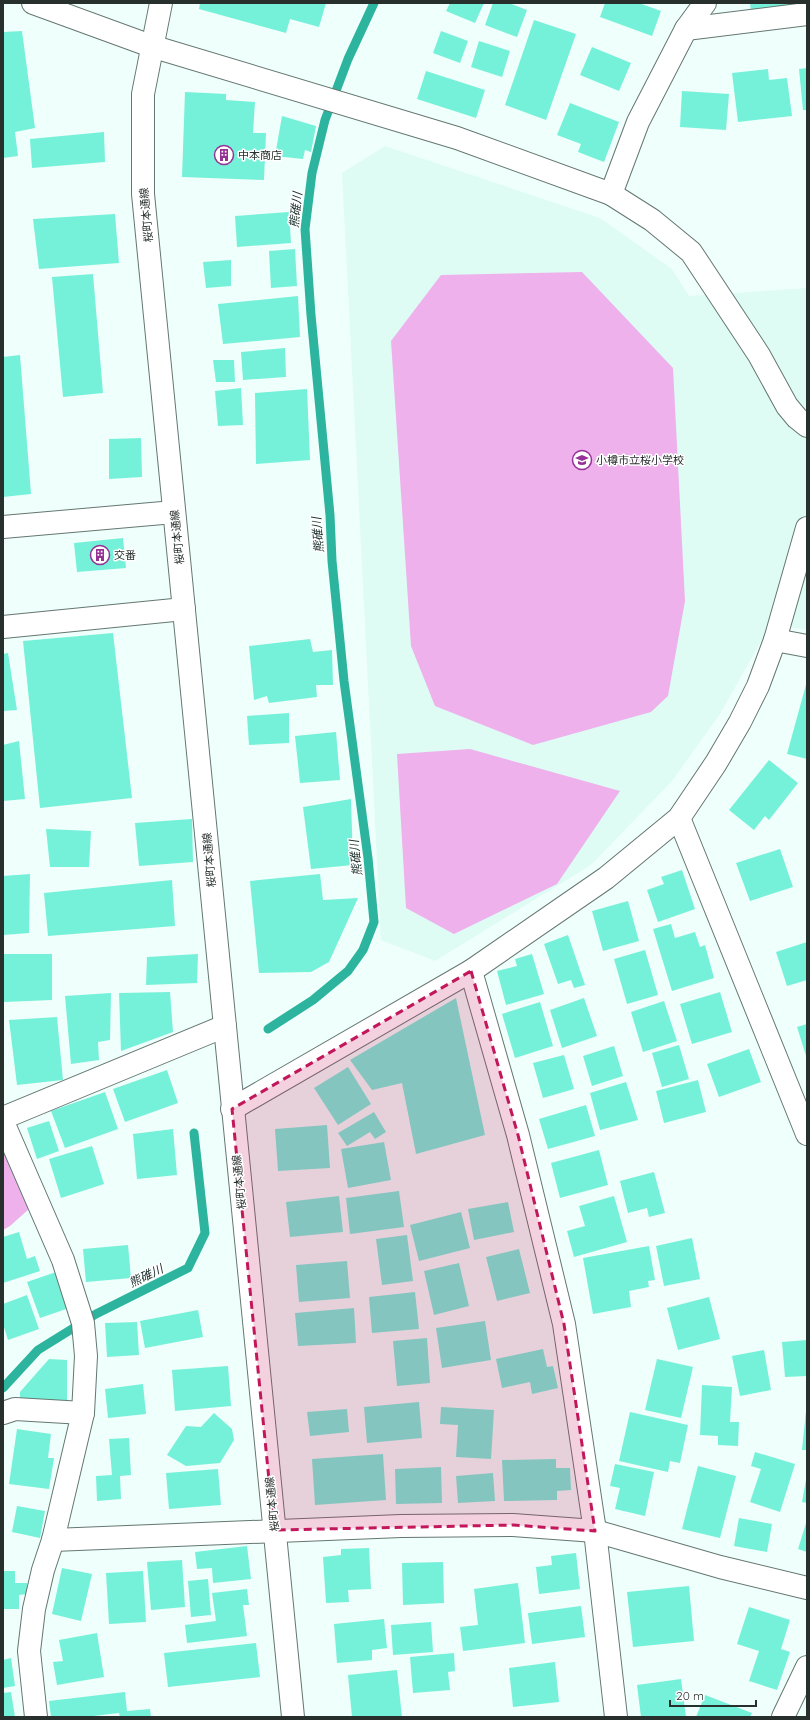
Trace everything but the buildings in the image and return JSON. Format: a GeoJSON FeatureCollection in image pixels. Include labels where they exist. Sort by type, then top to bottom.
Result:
{"type":"FeatureCollection","features":[{"type":"Feature","properties":{"kind":"street"},"geometry":{"type":"LineString","coordinates":[[33,3],[151,46],[457,138],[611,194],[652,220],[691,252],[759,355],[787,406],[797,418],[807,426]]}},
{"type":"Feature","properties":{"kind":"street","name":"桜町本通線"},"geometry":{"type":"LineString","coordinates":[[161,3],[151,46],[143,94],[143,194],[293,1717]]}},
{"type":"Feature","properties":{"kind":"street"},"geometry":{"type":"LineString","coordinates":[[611,194],[638,122],[686,29],[705,3]]}},
{"type":"Feature","properties":{"kind":"street"},"geometry":{"type":"LineString","coordinates":[[686,29],[807,14]]}},
{"type":"Feature","properties":{"kind":"street"},"geometry":{"type":"LineString","coordinates":[[3,527],[174,512]]}},
{"type":"Feature","properties":{"kind":"street"},"geometry":{"type":"LineString","coordinates":[[232,1109],[471,970],[606,878],[679,818],[716,763],[740,722],[758,686],[775,640],[807,528]]}},
{"type":"Feature","properties":{"kind":"street"},"geometry":{"type":"LineString","coordinates":[[3,627],[184,609]]}},
{"type":"Feature","properties":{"kind":"street"},"geometry":{"type":"LineString","coordinates":[[775,640],[807,646]]}},
{"type":"Feature","properties":{"kind":"street"},"geometry":{"type":"LineString","coordinates":[[679,818],[807,1134]]}},
{"type":"Feature","properties":{"kind":"street"},"geometry":{"type":"LineString","coordinates":[[471,970],[518,1135],[564,1324],[595,1531],[616,1717]]}},
{"type":"Feature","properties":{"kind":"street"},"geometry":{"type":"LineString","coordinates":[[3,1118],[225,1026]]}},
{"type":"Feature","properties":{"kind":"street"},"geometry":{"type":"LineString","coordinates":[[3,1122],[63,1260],[83,1323],[86,1356],[83,1413],[53,1540],[43,1570],[34,1609],[28,1651],[36,1717]]}},
{"type":"Feature","properties":{"kind":"street"},"geometry":{"type":"LineString","coordinates":[[3,1413],[14,1409],[83,1413]]}},
{"type":"Feature","properties":{"kind":"street"},"geometry":{"type":"LineString","coordinates":[[53,1540],[274,1530],[401,1526],[513,1525],[595,1531],[720,1567],[807,1588]]}},
{"type":"Feature","properties":{"kind":"street"},"geometry":{"type":"LineString","coordinates":[[783,1717],[807,1667]]}},
{"type":"Feature","properties":{"kind":"highlighted area"},"geometry":{"type":"Polygon","coordinates":[[[471,971],[518,1135],[564,1324],[595,1531],[513,1525],[274,1530],[232,1109],[471,971]]]}},
{"type":"Feature","properties":{"kind":"shaded area","name":"小樽市立桜小学校"},"geometry":{"type":"Polygon","coordinates":[[[385,146],[600,218],[672,269],[689,296],[807,288],[807,630],[771,624],[720,714],[672,781],[591,865],[435,961],[381,940],[342,173],[385,146]]]}},
{"type":"Feature","properties":{"kind":"shaded area"},"geometry":{"type":"Polygon","coordinates":[[[582,272],[673,368],[685,601],[668,696],[651,712],[533,745],[435,706],[411,646],[391,341],[441,275],[582,272]]]}},
{"type":"Feature","properties":{"kind":"shaded area"},"geometry":{"type":"Polygon","coordinates":[[[470,749],[620,791],[557,884],[454,934],[406,908],[397,754],[470,749]]]}},
{"type":"Feature","properties":{"kind":"shaded area"},"geometry":{"type":"Polygon","coordinates":[[[3,1148],[26,1189],[29,1209],[10,1226],[3,1230],[3,1148]]]}},
{"type":"Feature","properties":{"kind":"waterway","name":"熊碓川"},"geometry":{"type":"LineString","coordinates":[[268,1029],[313,1000],[348,971],[363,950],[374,922],[368,858],[344,681],[332,561],[330,515],[311,315],[305,229],[312,173],[325,120],[348,59],[374,3]]}},
{"type":"Feature","properties":{"kind":"waterway","name":"熊碓川"},"geometry":{"type":"LineString","coordinates":[[3,1388],[38,1350],[96,1314],[188,1268],[205,1233],[194,1133]]}},
{"type":"Feature","properties":{"kind":"place","name":"中本商店"},"geometry":{"type":"Point","coordinates":[224,155]}},
{"type":"Feature","properties":{"kind":"place","name":"小樽市立桜小学校"},"geometry":{"type":"Point","coordinates":[582,460]}},
{"type":"Feature","properties":{"kind":"place","name":"交番"},"geometry":{"type":"Point","coordinates":[100,555]}}]}
